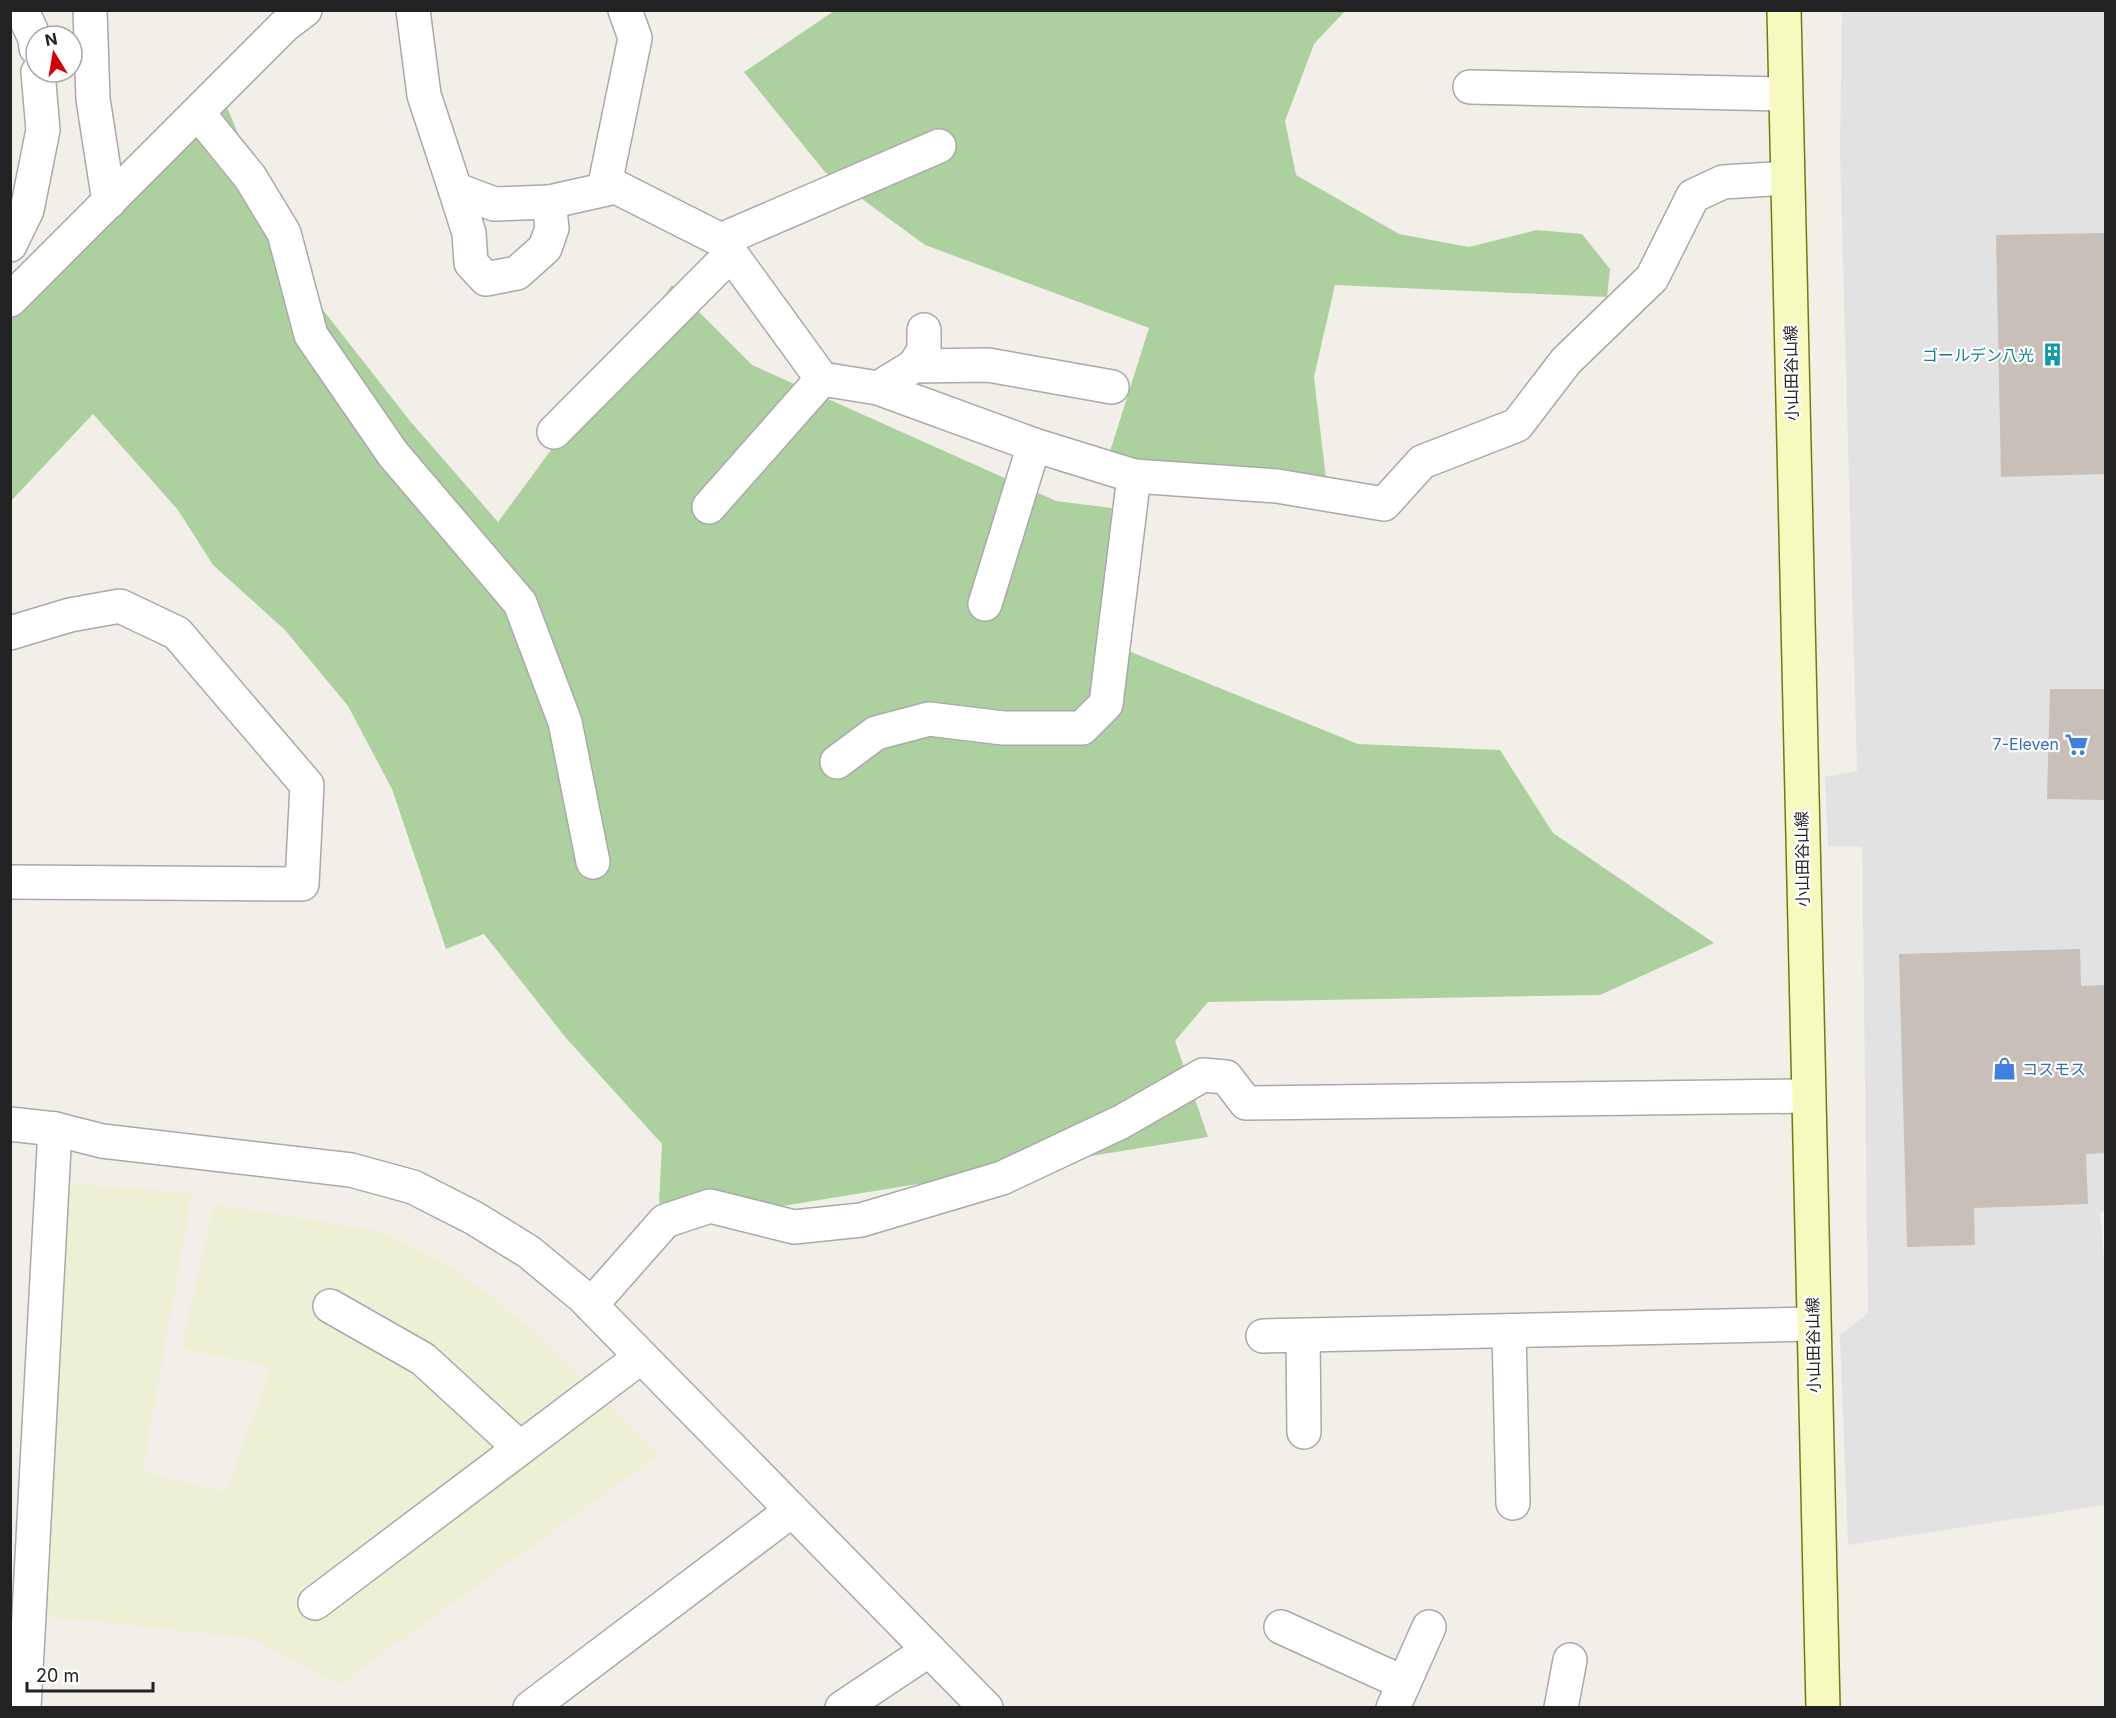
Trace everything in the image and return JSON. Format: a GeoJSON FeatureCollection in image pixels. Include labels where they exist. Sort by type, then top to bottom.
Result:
{"type":"FeatureCollection","features":[{"type":"Feature","properties":{"kind":"main road","name":"小山田谷山線"},"geometry":{"type":"LineString","coordinates":[[1784,10],[1822,1707]]}},
{"type":"Feature","properties":{"kind":"street"},"geometry":{"type":"LineString","coordinates":[[22,10],[28,24]]}},
{"type":"Feature","properties":{"kind":"street"},"geometry":{"type":"LineString","coordinates":[[90,10],[93,99],[109,202]]}},
{"type":"Feature","properties":{"kind":"street"},"geometry":{"type":"LineString","coordinates":[[413,10],[424,95],[469,233],[471,263],[486,279],[517,273],[545,248],[552,228],[549,202]]}},
{"type":"Feature","properties":{"kind":"street"},"geometry":{"type":"LineString","coordinates":[[604,189],[635,38],[625,10]]}},
{"type":"Feature","properties":{"kind":"street"},"geometry":{"type":"LineString","coordinates":[[10,300],[295,14]]}},
{"type":"Feature","properties":{"kind":"street"},"geometry":{"type":"LineString","coordinates":[[10,245],[27,210],[43,130],[39,84]]}},
{"type":"Feature","properties":{"kind":"street"},"geometry":{"type":"LineString","coordinates":[[1470,87],[1785,94]]}},
{"type":"Feature","properties":{"kind":"street"},"geometry":{"type":"LineString","coordinates":[[198,112],[250,177],[284,233],[311,335],[393,454],[520,603],[565,722],[592,862]]}},
{"type":"Feature","properties":{"kind":"street"},"geometry":{"type":"LineString","coordinates":[[554,432],[726,247],[939,146]]}},
{"type":"Feature","properties":{"kind":"street"},"geometry":{"type":"LineString","coordinates":[[455,189],[494,204],[549,202],[616,187],[726,247],[822,378],[878,387],[1034,445],[1134,476],[1277,486],[1384,504],[1422,462],[1517,425],[1566,361],[1652,278],[1693,196],[1723,182],[1787,178]]}},
{"type":"Feature","properties":{"kind":"street"},"geometry":{"type":"LineString","coordinates":[[878,387],[914,366],[924,350],[924,330]]}},
{"type":"Feature","properties":{"kind":"street"},"geometry":{"type":"LineString","coordinates":[[914,366],[988,365],[1112,387]]}},
{"type":"Feature","properties":{"kind":"street"},"geometry":{"type":"LineString","coordinates":[[709,507],[822,378]]}},
{"type":"Feature","properties":{"kind":"street"},"geometry":{"type":"LineString","coordinates":[[985,604],[1034,445]]}},
{"type":"Feature","properties":{"kind":"street"},"geometry":{"type":"LineString","coordinates":[[837,762],[876,733],[930,719],[1003,729],[1082,728],[1106,704],[1134,476]]}},
{"type":"Feature","properties":{"kind":"street"},"geometry":{"type":"LineString","coordinates":[[10,633],[69,615],[120,606],[177,633],[307,784],[302,884],[10,882]]}},
{"type":"Feature","properties":{"kind":"street"},"geometry":{"type":"LineString","coordinates":[[591,1305],[665,1221],[710,1206],[794,1227],[861,1220],[1002,1178],[1121,1122],[1203,1075],[1226,1077],[1246,1103],[1808,1096]]}},
{"type":"Feature","properties":{"kind":"street"},"geometry":{"type":"LineString","coordinates":[[10,1124],[55,1129],[102,1141],[351,1170],[413,1186],[474,1218],[529,1252],[591,1305],[986,1707]]}},
{"type":"Feature","properties":{"kind":"street"},"geometry":{"type":"LineString","coordinates":[[24,1707],[55,1129]]}},
{"type":"Feature","properties":{"kind":"street"},"geometry":{"type":"LineString","coordinates":[[330,1306],[423,1359],[520,1448]]}},
{"type":"Feature","properties":{"kind":"street"},"geometry":{"type":"LineString","coordinates":[[1263,1336],[1813,1324]]}},
{"type":"Feature","properties":{"kind":"street"},"geometry":{"type":"LineString","coordinates":[[1509,1331],[1512,1503]]}},
{"type":"Feature","properties":{"kind":"street"},"geometry":{"type":"LineString","coordinates":[[1303,1336],[1304,1432]]}},
{"type":"Feature","properties":{"kind":"street"},"geometry":{"type":"LineString","coordinates":[[315,1603],[641,1357]]}},
{"type":"Feature","properties":{"kind":"street"},"geometry":{"type":"LineString","coordinates":[[530,1707],[791,1511]]}},
{"type":"Feature","properties":{"kind":"street"},"geometry":{"type":"LineString","coordinates":[[1281,1627],[1398,1695],[1430,1627]]}},
{"type":"Feature","properties":{"kind":"street"},"geometry":{"type":"LineString","coordinates":[[842,1707],[929,1650]]}},
{"type":"Feature","properties":{"kind":"street"},"geometry":{"type":"LineString","coordinates":[[1561,1707],[1570,1660]]}},
{"type":"Feature","properties":{"kind":"green space"},"geometry":{"type":"Polygon","coordinates":[[[834,11],[1345,11],[1314,44],[1285,121],[1296,175],[1399,234],[1469,247],[1537,230],[1582,234],[1610,269],[1607,297],[1335,285],[1314,377],[1326,479],[1106,464],[1149,328],[925,245],[825,172],[744,72],[834,11]]]}},
{"type":"Feature","properties":{"kind":"green space"},"geometry":{"type":"Polygon","coordinates":[[[224,100],[298,278],[410,421],[498,522],[672,285],[752,365],[1056,501],[1112,508],[1099,639],[1358,744],[1500,750],[1553,833],[1714,943],[1600,995],[1208,1002],[1175,1041],[1208,1137],[715,1217],[659,1203],[662,1144],[566,1038],[484,934],[446,949],[392,789],[348,706],[285,630],[213,565],[178,510],[93,414],[11,501],[11,314],[224,100]]]}},
{"type":"Feature","properties":{"kind":"green space"},"geometry":{"type":"Polygon","coordinates":[[[48,1182],[192,1193],[143,1471],[226,1492],[271,1367],[181,1348],[214,1204],[384,1232],[452,1267],[529,1326],[659,1455],[339,1685],[251,1638],[11,1613],[48,1182]]]}},
{"type":"Feature","properties":{"kind":"shaded area"},"geometry":{"type":"Polygon","coordinates":[[[1842,11],[2105,11],[2106,1209],[2100,1214],[2106,1282],[2105,1505],[1848,1545],[1840,1335],[1868,1313],[1862,847],[1828,846],[1825,777],[1857,771],[1840,152],[1842,11]]]}},
{"type":"Feature","properties":{"kind":"building","name":"ゴールデン八光"},"geometry":{"type":"Polygon","coordinates":[[[2106,233],[2106,474],[2001,477],[1996,235],[2106,233]]]}},
{"type":"Feature","properties":{"kind":"building","name":"7-Eleven"},"geometry":{"type":"Polygon","coordinates":[[[2050,689],[2106,689],[2106,800],[2047,799],[2050,689]]]}},
{"type":"Feature","properties":{"kind":"building","name":"コスモス"},"geometry":{"type":"Polygon","coordinates":[[[2080,949],[2081,986],[2106,985],[2106,1153],[2086,1154],[2088,1204],[1974,1208],[1975,1245],[1907,1247],[1899,954],[2080,949]]]}},
{"type":"Feature","properties":{"kind":"place","name":"ゴールデン八光"},"geometry":{"type":"Point","coordinates":[2052,355]}},
{"type":"Feature","properties":{"kind":"place","name":"7-Eleven"},"geometry":{"type":"Point","coordinates":[2077,744]}},
{"type":"Feature","properties":{"kind":"place","name":"コスモス"},"geometry":{"type":"Point","coordinates":[2004,1069]}}]}
